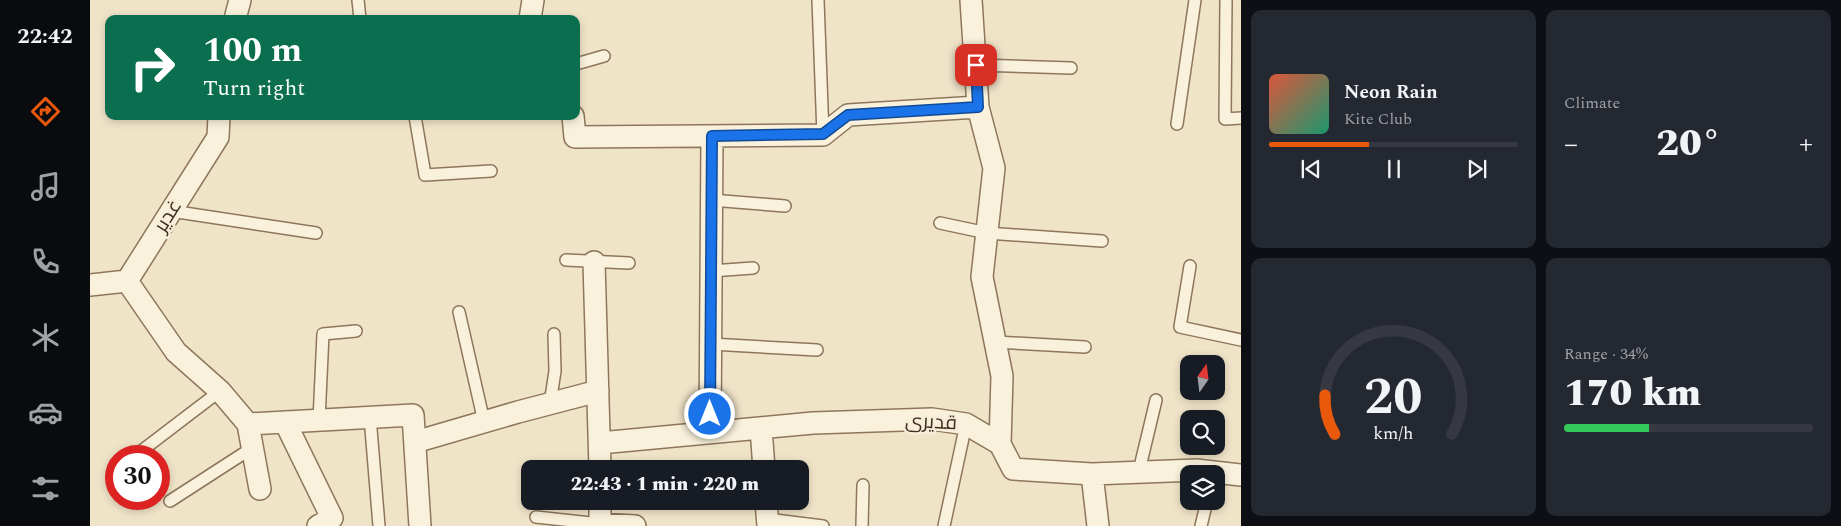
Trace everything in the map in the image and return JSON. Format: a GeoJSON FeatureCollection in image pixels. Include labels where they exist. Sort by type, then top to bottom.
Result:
{"type":"FeatureCollection","features":[{"type":"Feature","properties":{"kind":"street"},"geometry":{"type":"LineString","coordinates":[[237,15],[240,0]]}},
{"type":"Feature","properties":{"kind":"street"},"geometry":{"type":"LineString","coordinates":[[531,15],[533,0]]}},
{"type":"Feature","properties":{"kind":"street"},"geometry":{"type":"LineString","coordinates":[[971,0],[978,107],[994,168],[982,277],[1002,376],[1000,444],[1013,469],[1092,474],[1139,471],[1180,472]]}},
{"type":"Feature","properties":{"kind":"street"},"geometry":{"type":"LineString","coordinates":[[573,120],[575,137],[823,134],[848,115],[978,107]]}},
{"type":"Feature","properties":{"kind":"street","name":"غدیر"},"geometry":{"type":"LineString","coordinates":[[127,281],[218,136],[219,120]]}},
{"type":"Feature","properties":{"kind":"street"},"geometry":{"type":"LineString","coordinates":[[710,432],[712,136]]}},
{"type":"Feature","properties":{"kind":"street"},"geometry":{"type":"LineString","coordinates":[[594,262],[600,460]]}},
{"type":"Feature","properties":{"kind":"street"},"geometry":{"type":"LineString","coordinates":[[90,285],[127,281],[176,352],[220,391],[248,424],[260,489]]}},
{"type":"Feature","properties":{"kind":"street"},"geometry":{"type":"LineString","coordinates":[[415,442],[598,391]]}},
{"type":"Feature","properties":{"kind":"street"},"geometry":{"type":"LineString","coordinates":[[248,424],[413,415],[420,526]]}},
{"type":"Feature","properties":{"kind":"street","name":"قدیری"},"geometry":{"type":"LineString","coordinates":[[600,443],[813,423],[932,419],[966,424],[1000,444]]}},
{"type":"Feature","properties":{"kind":"street"},"geometry":{"type":"LineString","coordinates":[[285,422],[332,518],[318,526]]}},
{"type":"Feature","properties":{"kind":"street"},"geometry":{"type":"LineString","coordinates":[[761,428],[763,460]]}},
{"type":"Feature","properties":{"kind":"street"},"geometry":{"type":"LineString","coordinates":[[1092,474],[1098,526]]}},
{"type":"Feature","properties":{"kind":"street"},"geometry":{"type":"LineString","coordinates":[[1225,474],[1241,475]]}},
{"type":"Feature","properties":{"kind":"street"},"geometry":{"type":"LineString","coordinates":[[600,510],[600,524],[635,526]]}},
{"type":"Feature","properties":{"kind":"lane"},"geometry":{"type":"LineString","coordinates":[[358,0],[360,15]]}},
{"type":"Feature","properties":{"kind":"lane"},"geometry":{"type":"LineString","coordinates":[[818,0],[823,134]]}},
{"type":"Feature","properties":{"kind":"lane"},"geometry":{"type":"LineString","coordinates":[[1177,124],[1195,0]]}},
{"type":"Feature","properties":{"kind":"lane"},"geometry":{"type":"LineString","coordinates":[[1226,0],[1225,119],[1241,118]]}},
{"type":"Feature","properties":{"kind":"lane"},"geometry":{"type":"LineString","coordinates":[[580,63],[604,56]]}},
{"type":"Feature","properties":{"kind":"lane"},"geometry":{"type":"LineString","coordinates":[[976,65],[1071,68]]}},
{"type":"Feature","properties":{"kind":"lane"},"geometry":{"type":"LineString","coordinates":[[416,120],[425,175],[490,171]]}},
{"type":"Feature","properties":{"kind":"lane"},"geometry":{"type":"LineString","coordinates":[[711,200],[785,206]]}},
{"type":"Feature","properties":{"kind":"lane"},"geometry":{"type":"LineString","coordinates":[[171,211],[316,233]]}},
{"type":"Feature","properties":{"kind":"lane"},"geometry":{"type":"LineString","coordinates":[[940,223],[987,233],[1102,241]]}},
{"type":"Feature","properties":{"kind":"lane"},"geometry":{"type":"LineString","coordinates":[[566,260],[629,263]]}},
{"type":"Feature","properties":{"kind":"lane"},"geometry":{"type":"LineString","coordinates":[[1190,266],[1180,327],[1241,340]]}},
{"type":"Feature","properties":{"kind":"lane"},"geometry":{"type":"LineString","coordinates":[[711,272],[753,268]]}},
{"type":"Feature","properties":{"kind":"lane"},"geometry":{"type":"LineString","coordinates":[[459,312],[484,422]]}},
{"type":"Feature","properties":{"kind":"lane"},"geometry":{"type":"LineString","coordinates":[[319,420],[323,334],[356,331]]}},
{"type":"Feature","properties":{"kind":"lane"},"geometry":{"type":"LineString","coordinates":[[550,404],[555,372],[554,334]]}},
{"type":"Feature","properties":{"kind":"lane"},"geometry":{"type":"LineString","coordinates":[[996,342],[1085,347]]}},
{"type":"Feature","properties":{"kind":"lane"},"geometry":{"type":"LineString","coordinates":[[711,344],[818,350]]}},
{"type":"Feature","properties":{"kind":"lane"},"geometry":{"type":"LineString","coordinates":[[149,445],[220,391]]}},
{"type":"Feature","properties":{"kind":"lane"},"geometry":{"type":"LineString","coordinates":[[1139,471],[1156,400]]}},
{"type":"Feature","properties":{"kind":"lane"},"geometry":{"type":"LineString","coordinates":[[370,417],[379,526]]}},
{"type":"Feature","properties":{"kind":"lane"},"geometry":{"type":"LineString","coordinates":[[944,526],[966,424]]}},
{"type":"Feature","properties":{"kind":"lane"},"geometry":{"type":"LineString","coordinates":[[170,502],[252,448]]}},
{"type":"Feature","properties":{"kind":"lane"},"geometry":{"type":"LineString","coordinates":[[862,526],[863,485]]}},
{"type":"Feature","properties":{"kind":"lane"},"geometry":{"type":"LineString","coordinates":[[1201,526],[1205,510]]}},
{"type":"Feature","properties":{"kind":"lane"},"geometry":{"type":"LineString","coordinates":[[767,516],[822,526]]}},
{"type":"Feature","properties":{"kind":"lane"},"geometry":{"type":"LineString","coordinates":[[536,517],[600,524]]}},
{"type":"Feature","properties":{"kind":"route"},"geometry":{"type":"LineString","coordinates":[[710,414],[712,136],[823,134],[848,115],[978,107],[976,65]]}}]}
